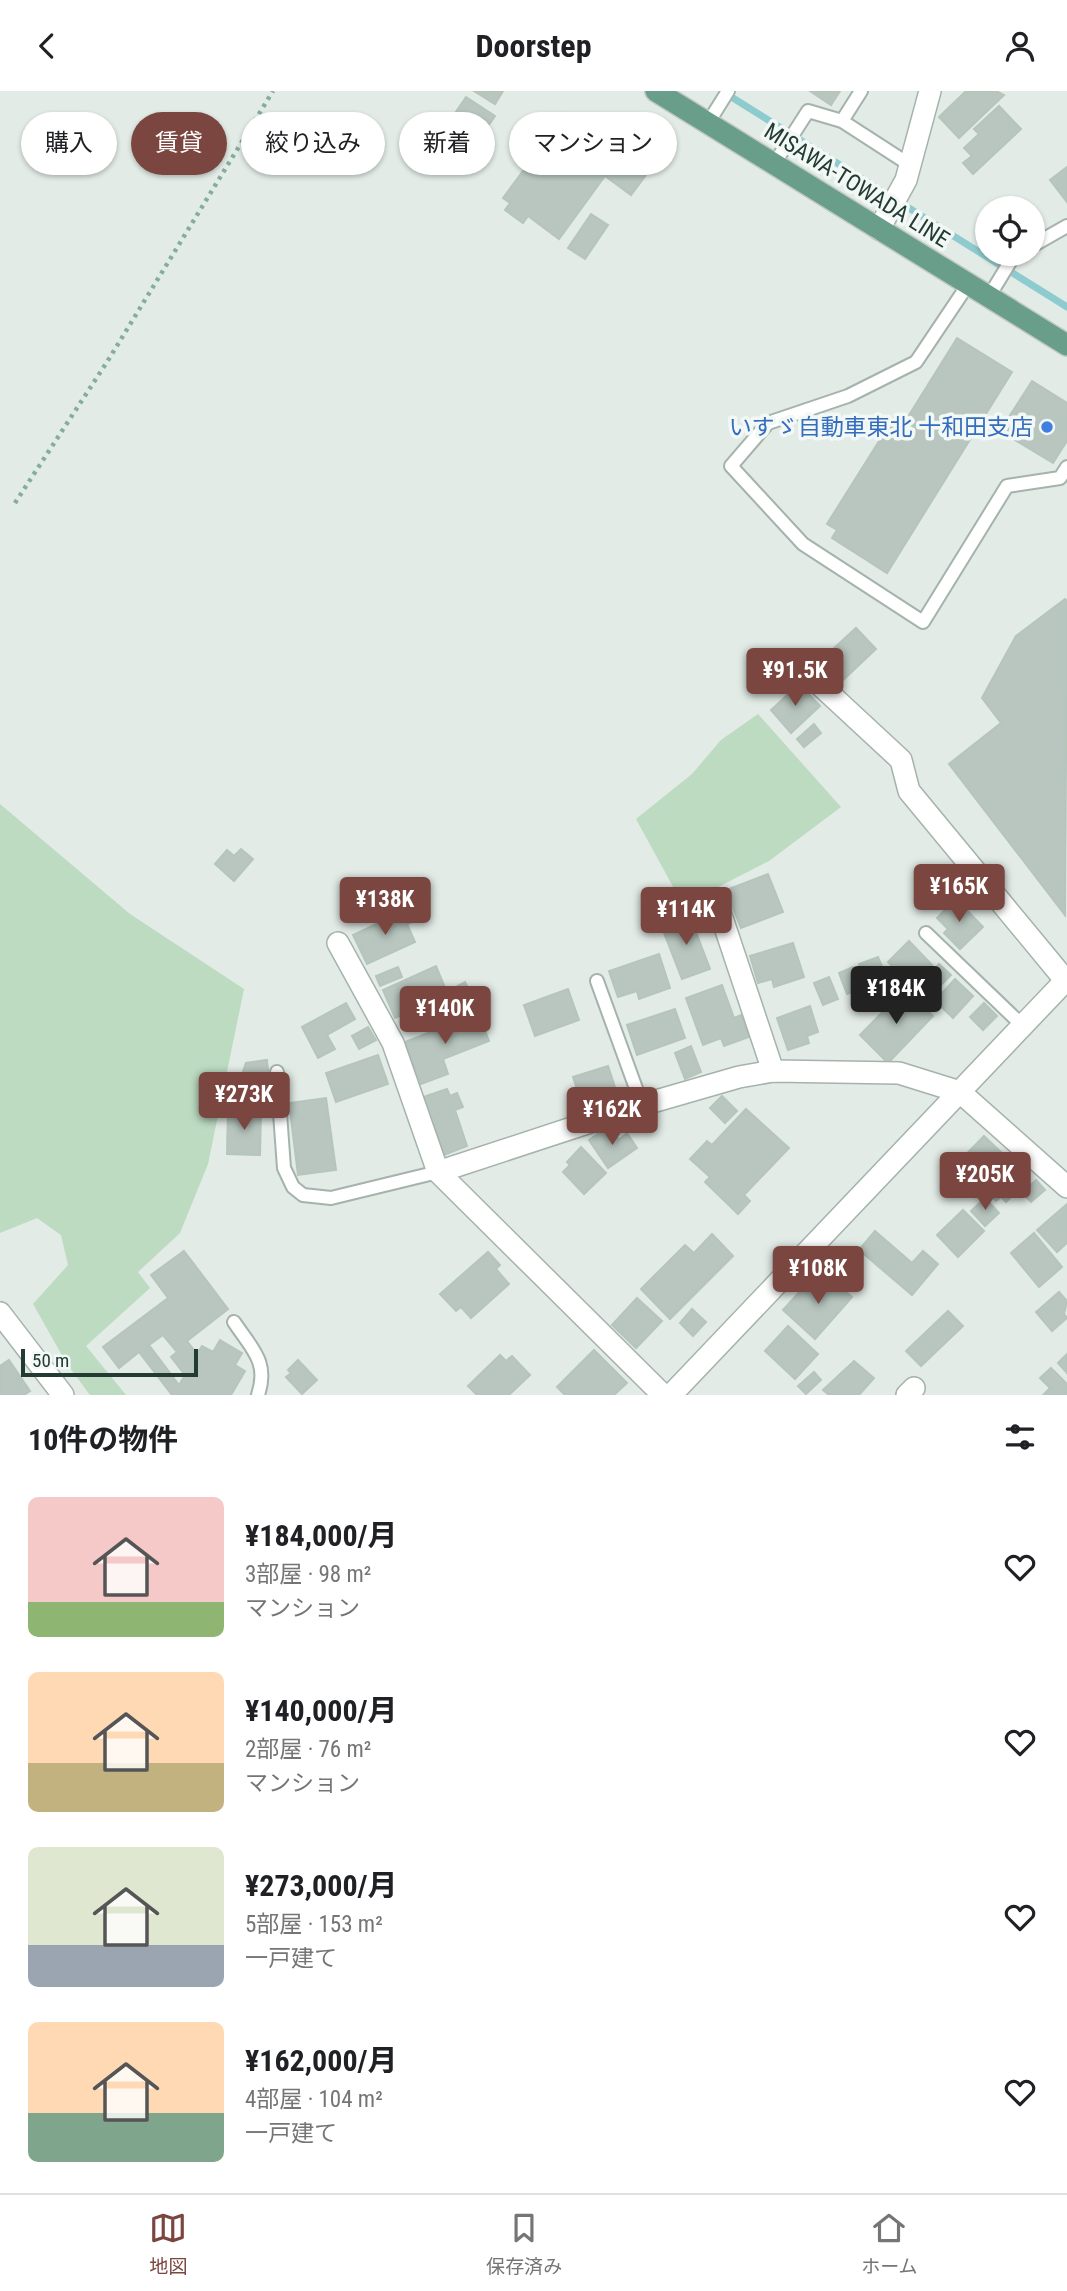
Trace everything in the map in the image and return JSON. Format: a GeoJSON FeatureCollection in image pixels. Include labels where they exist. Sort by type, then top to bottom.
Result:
{"type":"FeatureCollection","features":[{"type":"Feature","properties":{"kind":"main road","name":"MISAWA-TOWADA LINE"},"geometry":{"type":"LineString","coordinates":[[656,91],[967,286],[1067,345]]}},
{"type":"Feature","properties":{"kind":"street"},"geometry":{"type":"LineString","coordinates":[[879,229],[906,180],[930,91]]}},
{"type":"Feature","properties":{"kind":"street"},"geometry":{"type":"LineString","coordinates":[[671,1395],[1066,980],[909,792],[901,760],[805,671]]}},
{"type":"Feature","properties":{"kind":"street"},"geometry":{"type":"LineString","coordinates":[[717,903],[774,1071]]}},
{"type":"Feature","properties":{"kind":"street"},"geometry":{"type":"LineString","coordinates":[[338,943],[393,1043],[439,1172],[663,1395]]}},
{"type":"Feature","properties":{"kind":"street"},"geometry":{"type":"LineString","coordinates":[[439,1172],[642,1105],[739,1077],[774,1071],[900,1073],[960,1093],[1067,1187]]}},
{"type":"Feature","properties":{"kind":"street"},"geometry":{"type":"LineString","coordinates":[[0,1313],[63,1395]]}},
{"type":"Feature","properties":{"kind":"lane"},"geometry":{"type":"LineString","coordinates":[[708,123],[729,91]]}},
{"type":"Feature","properties":{"kind":"lane"},"geometry":{"type":"LineString","coordinates":[[842,121],[861,91]]}},
{"type":"Feature","properties":{"kind":"lane"},"geometry":{"type":"LineString","coordinates":[[774,164],[808,111],[842,121],[910,165]]}},
{"type":"Feature","properties":{"kind":"lane"},"geometry":{"type":"LineString","coordinates":[[1045,239],[1067,226]]}},
{"type":"Feature","properties":{"kind":"lane"},"geometry":{"type":"LineString","coordinates":[[988,298],[1008,266]]}},
{"type":"Feature","properties":{"kind":"lane"},"geometry":{"type":"LineString","coordinates":[[967,286],[916,362],[848,397],[768,423],[730,466],[803,544],[923,622],[1007,486],[1060,478],[1067,467]]}},
{"type":"Feature","properties":{"kind":"lane"},"geometry":{"type":"LineString","coordinates":[[926,933],[1023,1026]]}},
{"type":"Feature","properties":{"kind":"lane"},"geometry":{"type":"LineString","coordinates":[[597,981],[642,1105]]}},
{"type":"Feature","properties":{"kind":"lane"},"geometry":{"type":"LineString","coordinates":[[277,1072],[284,1168],[293,1187],[303,1195],[331,1198],[439,1172]]}},
{"type":"Feature","properties":{"kind":"lane"},"geometry":{"type":"LineString","coordinates":[[234,1322],[262,1364],[263,1380],[258,1395]]}},
{"type":"Feature","properties":{"kind":"path"},"geometry":{"type":"LineString","coordinates":[[15,503],[107,362],[273,91]]}},
{"type":"Feature","properties":{"kind":"green space"},"geometry":{"type":"Polygon","coordinates":[[[758,714],[841,807],[769,861],[683,905],[636,819],[692,774],[721,740],[758,714]]]}},
{"type":"Feature","properties":{"kind":"green space"},"geometry":{"type":"Polygon","coordinates":[[[0,804],[130,914],[244,989],[208,1164],[180,1233],[138,1272],[150,1288],[86,1346],[126,1395],[90,1395],[67,1364],[33,1304],[68,1265],[61,1235],[37,1218],[0,1233],[0,804]]]}},
{"type":"Feature","properties":{"kind":"building"},"geometry":{"type":"Polygon","coordinates":[[[474,91],[503,91],[495,104],[474,91]]]}},
{"type":"Feature","properties":{"kind":"building"},"geometry":{"type":"Polygon","coordinates":[[[810,91],[840,91],[831,105],[810,91]]]}},
{"type":"Feature","properties":{"kind":"building"},"geometry":{"type":"Polygon","coordinates":[[[966,91],[996,91],[1004,95],[959,138],[939,117],[966,91]]]}},
{"type":"Feature","properties":{"kind":"building"},"geometry":{"type":"Polygon","coordinates":[[[466,97],[489,112],[456,112],[466,97]]]}},
{"type":"Feature","properties":{"kind":"building"},"geometry":{"type":"Polygon","coordinates":[[[999,106],[1021,129],[973,174],[963,163],[972,156],[964,148],[979,134],[974,129],[999,106]]]}},
{"type":"Feature","properties":{"kind":"building"},"geometry":{"type":"Polygon","coordinates":[[[1067,167],[1067,202],[1050,180],[1067,167]]]}},
{"type":"Feature","properties":{"kind":"building"},"geometry":{"type":"Polygon","coordinates":[[[520,175],[646,175],[631,195],[605,176],[559,239],[528,216],[523,223],[505,210],[510,203],[503,198],[520,175]]]}},
{"type":"Feature","properties":{"kind":"building"},"geometry":{"type":"Polygon","coordinates":[[[591,214],[608,225],[585,259],[568,248],[591,214]]]}},
{"type":"Feature","properties":{"kind":"building"},"geometry":{"type":"Polygon","coordinates":[[[957,338],[1012,372],[887,573],[832,538],[837,530],[827,524],[896,414],[906,420],[957,338]]]}},
{"type":"Feature","properties":{"kind":"building"},"geometry":{"type":"Polygon","coordinates":[[[1032,381],[1067,403],[1067,441],[1053,463],[1000,431],[1032,381]]]}},
{"type":"Feature","properties":{"kind":"building"},"geometry":{"type":"Polygon","coordinates":[[[1065,599],[1065,915],[949,764],[1001,723],[982,698],[1016,636],[1065,599]]]}},
{"type":"Feature","properties":{"kind":"building"},"geometry":{"type":"Polygon","coordinates":[[[856,628],[876,649],[841,682],[821,660],[856,628]]]}},
{"type":"Feature","properties":{"kind":"building"},"geometry":{"type":"Polygon","coordinates":[[[799,684],[820,706],[791,733],[771,710],[799,684]]]}},
{"type":"Feature","properties":{"kind":"building"},"geometry":{"type":"Polygon","coordinates":[[[814,724],[821,733],[804,747],[797,739],[814,724]]]}},
{"type":"Feature","properties":{"kind":"building"},"geometry":{"type":"Polygon","coordinates":[[[241,849],[253,859],[234,881],[215,864],[227,850],[234,856],[241,849]]]}},
{"type":"Feature","properties":{"kind":"building"},"geometry":{"type":"Polygon","coordinates":[[[768,874],[783,912],[741,928],[726,890],[768,874]]]}},
{"type":"Feature","properties":{"kind":"building"},"geometry":{"type":"Polygon","coordinates":[[[956,899],[983,927],[960,949],[944,933],[948,929],[937,918],[956,899]]]}},
{"type":"Feature","properties":{"kind":"building"},"geometry":{"type":"Polygon","coordinates":[[[406,910],[412,922],[407,924],[415,942],[367,964],[353,935],[406,910]]]}},
{"type":"Feature","properties":{"kind":"building"},"geometry":{"type":"Polygon","coordinates":[[[689,914],[710,969],[682,979],[661,925],[689,914]]]}},
{"type":"Feature","properties":{"kind":"building"},"geometry":{"type":"Polygon","coordinates":[[[909,941],[932,965],[912,985],[888,962],[909,941]]]}},
{"type":"Feature","properties":{"kind":"building"},"geometry":{"type":"Polygon","coordinates":[[[793,943],[804,977],[774,987],[772,979],[758,983],[750,956],[793,943]]]}},
{"type":"Feature","properties":{"kind":"building"},"geometry":{"type":"Polygon","coordinates":[[[659,954],[670,988],[639,999],[637,991],[618,997],[609,971],[659,954]]]}},
{"type":"Feature","properties":{"kind":"building"},"geometry":{"type":"Polygon","coordinates":[[[878,957],[887,978],[868,986],[859,964],[878,957]]]}},
{"type":"Feature","properties":{"kind":"building"},"geometry":{"type":"Polygon","coordinates":[[[939,964],[951,975],[937,989],[926,979],[939,964]]]}},
{"type":"Feature","properties":{"kind":"building"},"geometry":{"type":"Polygon","coordinates":[[[436,966],[448,995],[395,1018],[383,990],[436,966]]]}},
{"type":"Feature","properties":{"kind":"building"},"geometry":{"type":"Polygon","coordinates":[[[398,967],[402,977],[380,986],[376,976],[398,967]]]}},
{"type":"Feature","properties":{"kind":"building"},"geometry":{"type":"Polygon","coordinates":[[[853,967],[861,989],[847,994],[839,973],[853,967]]]}},
{"type":"Feature","properties":{"kind":"building"},"geometry":{"type":"Polygon","coordinates":[[[829,977],[838,999],[823,1005],[814,983],[829,977]]]}},
{"type":"Feature","properties":{"kind":"building"},"geometry":{"type":"Polygon","coordinates":[[[955,979],[973,996],[953,1018],[935,1001],[955,979]]]}},
{"type":"Feature","properties":{"kind":"building"},"geometry":{"type":"Polygon","coordinates":[[[465,982],[473,998],[460,1004],[452,989],[465,982]]]}},
{"type":"Feature","properties":{"kind":"building"},"geometry":{"type":"Polygon","coordinates":[[[722,985],[734,1018],[741,1015],[749,1037],[724,1046],[721,1038],[703,1045],[686,998],[722,985]]]}},
{"type":"Feature","properties":{"kind":"building"},"geometry":{"type":"Polygon","coordinates":[[[568,989],[579,1020],[535,1036],[524,1005],[568,989]]]}},
{"type":"Feature","properties":{"kind":"building"},"geometry":{"type":"Polygon","coordinates":[[[905,989],[933,1016],[888,1063],[860,1035],[905,989]]]}},
{"type":"Feature","properties":{"kind":"building"},"geometry":{"type":"Polygon","coordinates":[[[346,1003],[355,1019],[327,1035],[335,1049],[318,1058],[302,1027],[346,1003]]]}},
{"type":"Feature","properties":{"kind":"building"},"geometry":{"type":"Polygon","coordinates":[[[984,1003],[997,1016],[983,1030],[970,1017],[984,1003]]]}},
{"type":"Feature","properties":{"kind":"building"},"geometry":{"type":"Polygon","coordinates":[[[810,1006],[818,1032],[807,1036],[809,1043],[788,1050],[777,1018],[810,1006]]]}},
{"type":"Feature","properties":{"kind":"building"},"geometry":{"type":"Polygon","coordinates":[[[675,1009],[685,1038],[637,1055],[627,1025],[675,1009]]]}},
{"type":"Feature","properties":{"kind":"building"},"geometry":{"type":"Polygon","coordinates":[[[478,1013],[489,1041],[443,1059],[448,1074],[421,1084],[405,1042],[478,1013]]]}},
{"type":"Feature","properties":{"kind":"building"},"geometry":{"type":"Polygon","coordinates":[[[368,1027],[376,1040],[359,1049],[352,1036],[368,1027]]]}},
{"type":"Feature","properties":{"kind":"building"},"geometry":{"type":"Polygon","coordinates":[[[691,1046],[701,1072],[685,1079],[675,1053],[691,1046]]]}},
{"type":"Feature","properties":{"kind":"building"},"geometry":{"type":"Polygon","coordinates":[[[378,1055],[388,1084],[336,1102],[326,1073],[378,1055]]]}},
{"type":"Feature","properties":{"kind":"building"},"geometry":{"type":"Polygon","coordinates":[[[267,1060],[271,1100],[240,1104],[238,1086],[246,1063],[267,1060]]]}},
{"type":"Feature","properties":{"kind":"building"},"geometry":{"type":"Polygon","coordinates":[[[608,1066],[617,1093],[582,1104],[573,1077],[608,1066]]]}},
{"type":"Feature","properties":{"kind":"building"},"geometry":{"type":"Polygon","coordinates":[[[447,1089],[450,1096],[457,1093],[463,1107],[455,1110],[467,1146],[444,1155],[423,1097],[447,1089]]]}},
{"type":"Feature","properties":{"kind":"building"},"geometry":{"type":"Polygon","coordinates":[[[722,1096],[737,1111],[725,1123],[710,1108],[722,1096]]]}},
{"type":"Feature","properties":{"kind":"building"},"geometry":{"type":"Polygon","coordinates":[[[326,1098],[336,1170],[298,1175],[289,1103],[326,1098]]]}},
{"type":"Feature","properties":{"kind":"building"},"geometry":{"type":"Polygon","coordinates":[[[228,1109],[261,1110],[260,1155],[227,1154],[228,1109]]]}},
{"type":"Feature","properties":{"kind":"building"},"geometry":{"type":"Polygon","coordinates":[[[746,1109],[789,1148],[744,1195],[750,1201],[738,1214],[705,1182],[710,1177],[690,1159],[707,1141],[712,1145],[746,1109]]]}},
{"type":"Feature","properties":{"kind":"building"},"geometry":{"type":"Polygon","coordinates":[[[602,1131],[614,1133],[619,1140],[627,1133],[637,1148],[608,1168],[589,1140],[602,1131]]]}},
{"type":"Feature","properties":{"kind":"building"},"geometry":{"type":"Polygon","coordinates":[[[984,1136],[1004,1155],[971,1189],[951,1170],[984,1136]]]}},
{"type":"Feature","properties":{"kind":"building"},"geometry":{"type":"Polygon","coordinates":[[[581,1147],[606,1173],[584,1194],[563,1172],[570,1165],[567,1162],[581,1147]]]}},
{"type":"Feature","properties":{"kind":"building"},"geometry":{"type":"Polygon","coordinates":[[[1009,1160],[1029,1179],[1006,1202],[1001,1197],[996,1201],[982,1187],[1009,1160]]]}},
{"type":"Feature","properties":{"kind":"building"},"geometry":{"type":"Polygon","coordinates":[[[1036,1180],[1045,1190],[1031,1202],[1022,1193],[1036,1180]]]}},
{"type":"Feature","properties":{"kind":"building"},"geometry":{"type":"Polygon","coordinates":[[[985,1198],[999,1213],[985,1226],[971,1211],[985,1198]]]}},
{"type":"Feature","properties":{"kind":"building"},"geometry":{"type":"Polygon","coordinates":[[[1067,1204],[1067,1243],[1057,1252],[1037,1230],[1067,1204]]]}},
{"type":"Feature","properties":{"kind":"building"},"geometry":{"type":"Polygon","coordinates":[[[963,1210],[984,1231],[958,1257],[937,1235],[963,1210]]]}},
{"type":"Feature","properties":{"kind":"building"},"geometry":{"type":"Polygon","coordinates":[[[875,1231],[912,1263],[923,1251],[938,1264],[912,1295],[859,1250],[875,1231]]]}},
{"type":"Feature","properties":{"kind":"building"},"geometry":{"type":"Polygon","coordinates":[[[1034,1233],[1062,1267],[1039,1287],[1011,1253],[1034,1233]]]}},
{"type":"Feature","properties":{"kind":"building"},"geometry":{"type":"Polygon","coordinates":[[[712,1234],[733,1256],[670,1319],[641,1289],[685,1245],[694,1253],[712,1234]]]}},
{"type":"Feature","properties":{"kind":"building"},"geometry":{"type":"Polygon","coordinates":[[[184,1251],[228,1309],[187,1341],[197,1354],[202,1346],[213,1352],[220,1340],[242,1353],[235,1365],[245,1371],[231,1395],[172,1395],[139,1352],[119,1368],[103,1347],[168,1298],[151,1275],[184,1251]],[[163,1335],[149,1345],[179,1385],[185,1375],[171,1357],[177,1352],[163,1335]]]}},
{"type":"Feature","properties":{"kind":"building"},"geometry":{"type":"Polygon","coordinates":[[[488,1252],[500,1265],[496,1269],[509,1284],[471,1318],[461,1307],[456,1311],[440,1294],[488,1252]]]}},
{"type":"Feature","properties":{"kind":"building"},"geometry":{"type":"Polygon","coordinates":[[[825,1273],[852,1297],[815,1339],[783,1310],[802,1289],[807,1293],[825,1273]]]}},
{"type":"Feature","properties":{"kind":"building"},"geometry":{"type":"Polygon","coordinates":[[[1059,1292],[1067,1301],[1064,1314],[1067,1318],[1052,1331],[1036,1312],[1059,1292]]]}},
{"type":"Feature","properties":{"kind":"building"},"geometry":{"type":"Polygon","coordinates":[[[637,1298],[662,1321],[636,1348],[612,1325],[637,1298]]]}},
{"type":"Feature","properties":{"kind":"building"},"geometry":{"type":"Polygon","coordinates":[[[692,1309],[706,1322],[693,1336],[680,1323],[692,1309]]]}},
{"type":"Feature","properties":{"kind":"building"},"geometry":{"type":"Polygon","coordinates":[[[948,1311],[963,1326],[921,1366],[906,1351],[948,1311]]]}},
{"type":"Feature","properties":{"kind":"building"},"geometry":{"type":"Polygon","coordinates":[[[788,1326],[818,1354],[795,1379],[765,1351],[788,1326]]]}},
{"type":"Feature","properties":{"kind":"building"},"geometry":{"type":"Polygon","coordinates":[[[594,1350],[627,1383],[614,1395],[565,1395],[557,1387],[594,1350]]]}},
{"type":"Feature","properties":{"kind":"building"},"geometry":{"type":"Polygon","coordinates":[[[1067,1354],[1067,1373],[1058,1363],[1067,1354]]]}},
{"type":"Feature","properties":{"kind":"building"},"geometry":{"type":"Polygon","coordinates":[[[500,1355],[506,1361],[512,1356],[530,1375],[509,1395],[477,1395],[468,1386],[500,1355]]]}},
{"type":"Feature","properties":{"kind":"building"},"geometry":{"type":"Polygon","coordinates":[[[9,1360],[30,1391],[24,1395],[0,1395],[0,1366],[9,1360]]]}},
{"type":"Feature","properties":{"kind":"building"},"geometry":{"type":"Polygon","coordinates":[[[298,1360],[317,1380],[302,1394],[286,1377],[291,1373],[288,1370],[298,1360]]]}},
{"type":"Feature","properties":{"kind":"building"},"geometry":{"type":"Polygon","coordinates":[[[854,1361],[874,1378],[859,1395],[829,1395],[823,1390],[854,1361]]]}},
{"type":"Feature","properties":{"kind":"building"},"geometry":{"type":"Polygon","coordinates":[[[1051,1368],[1067,1384],[1067,1395],[1044,1394],[1050,1388],[1040,1378],[1051,1368]]]}},
{"type":"Feature","properties":{"kind":"building"},"geometry":{"type":"Polygon","coordinates":[[[814,1372],[821,1380],[806,1394],[798,1386],[814,1372]]]}},
{"type":"Feature","properties":{"kind":"waterway"},"geometry":{"type":"LineString","coordinates":[[725,93],[1067,307]]}},
{"type":"Feature","properties":{"kind":"place","name":"いすゞ自動車東北 十和田支店"},"geometry":{"type":"Point","coordinates":[1047,427]}}]}
